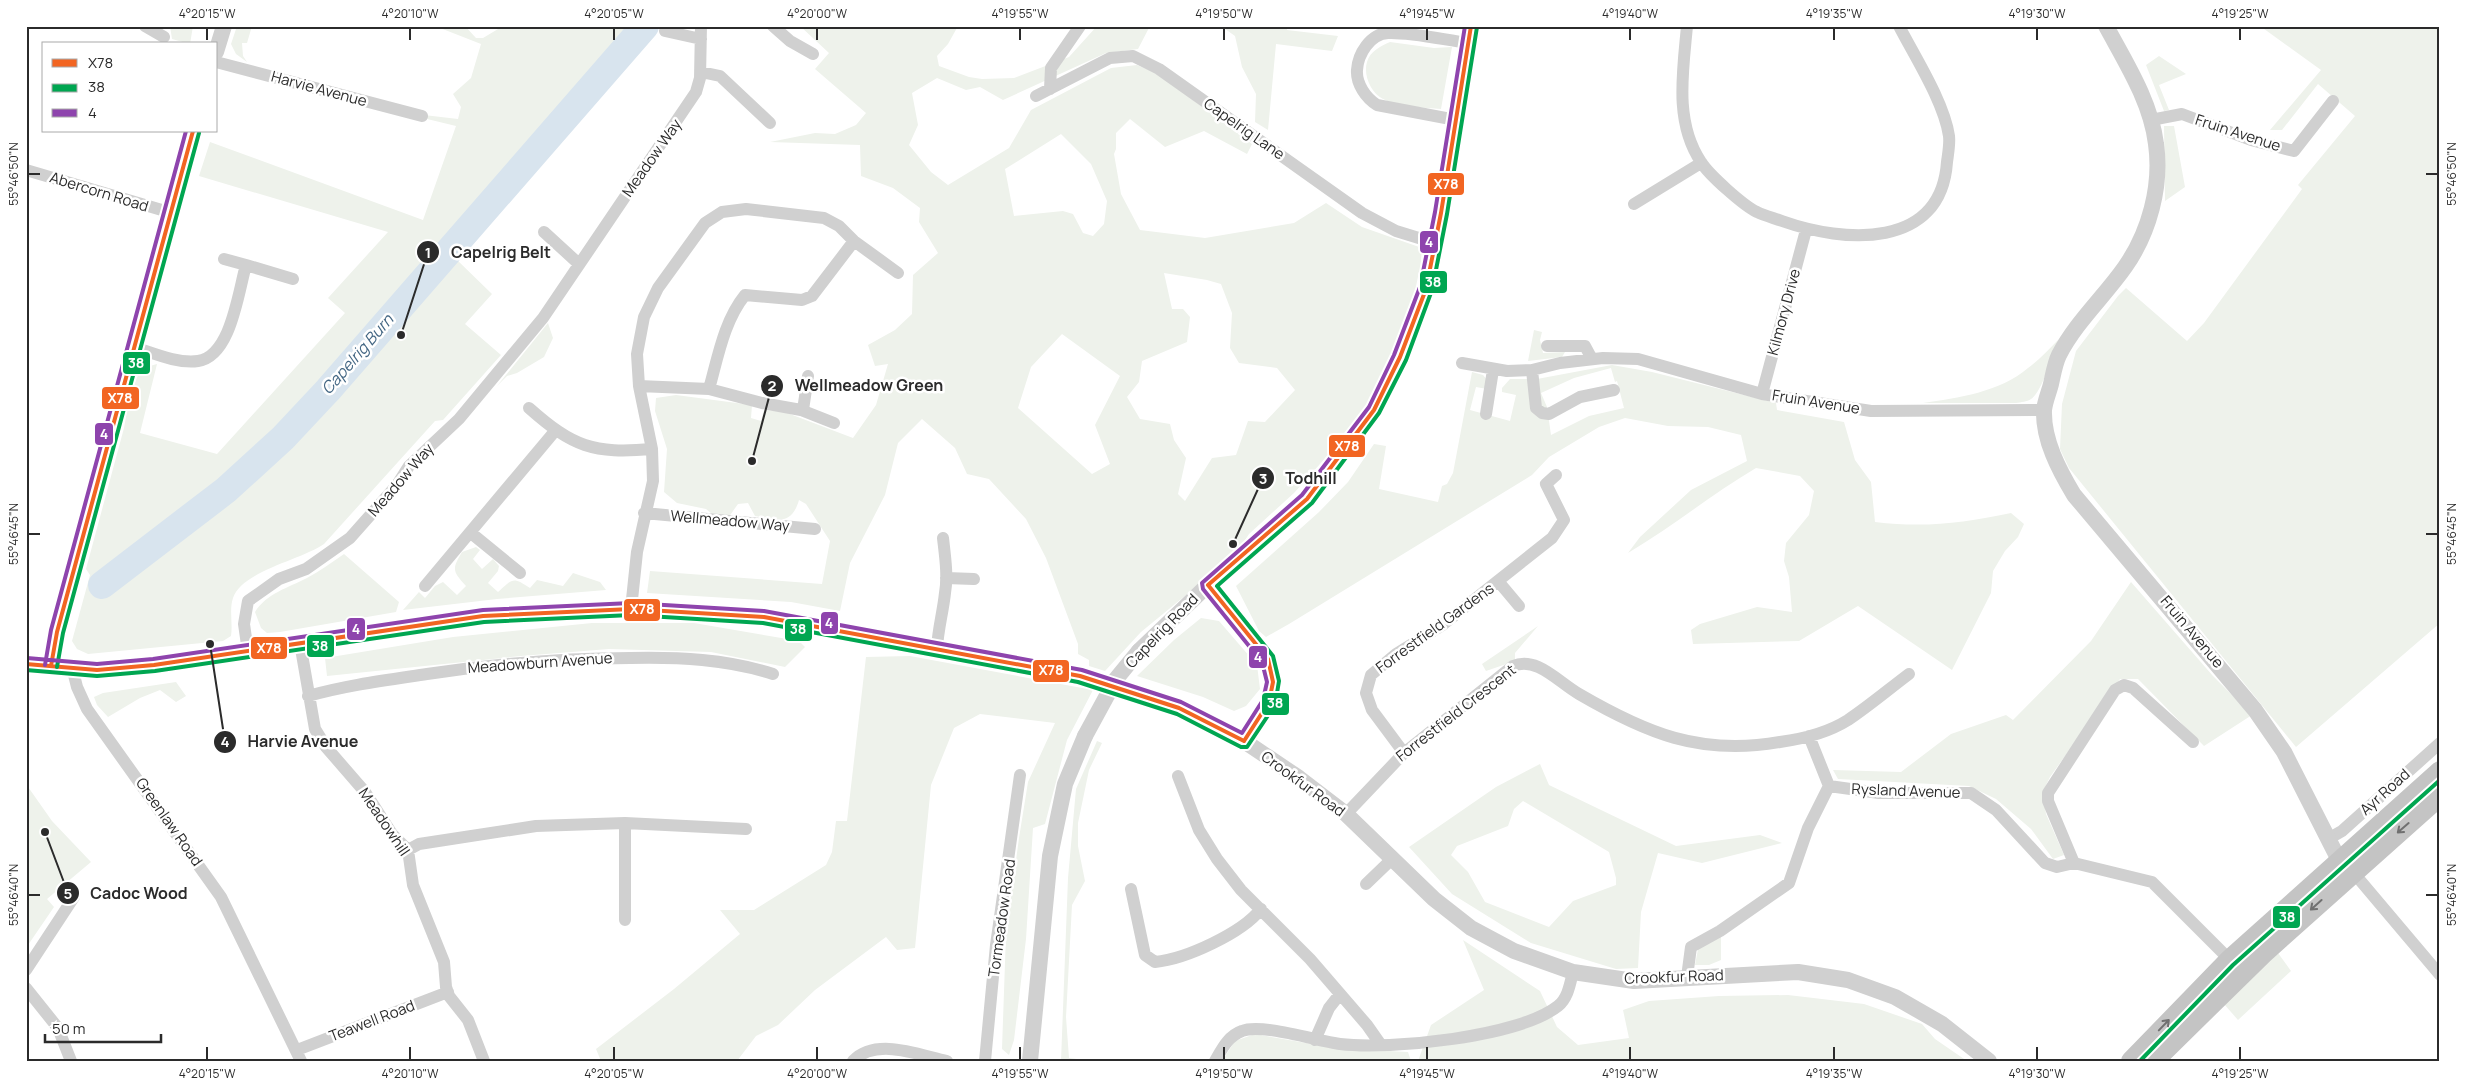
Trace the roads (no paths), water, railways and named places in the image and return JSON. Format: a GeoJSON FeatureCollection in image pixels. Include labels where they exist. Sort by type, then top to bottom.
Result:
{"type":"FeatureCollection","features":[{"type":"Feature","properties":{"kind":"main road","name":"Ayr Road"},"geometry":{"type":"LineString","coordinates":[[2130,1061],[2346,866],[2440,771]]}},
{"type":"Feature","properties":{"kind":"main road","name":"Ayr Road"},"geometry":{"type":"LineString","coordinates":[[2346,866],[2440,796]]}},
{"type":"Feature","properties":{"kind":"main road","name":"Ayr Road"},"geometry":{"type":"LineString","coordinates":[[2154,1061],[2236,967]]}},
{"type":"Feature","properties":{"kind":"street"},"geometry":{"type":"LineString","coordinates":[[145,26],[164,37]]}},
{"type":"Feature","properties":{"kind":"street"},"geometry":{"type":"LineString","coordinates":[[218,46],[224,26]]}},
{"type":"Feature","properties":{"kind":"street","name":"Meadow Way"},"geometry":{"type":"LineString","coordinates":[[248,652],[244,624],[248,600],[278,579],[306,569],[350,538],[397,485],[409,466],[459,419],[543,318],[678,122],[696,92],[701,72],[701,26]]}},
{"type":"Feature","properties":{"kind":"street"},"geometry":{"type":"LineString","coordinates":[[773,26],[790,41],[813,54]]}},
{"type":"Feature","properties":{"kind":"street"},"geometry":{"type":"LineString","coordinates":[[1050,89],[1051,68],[1080,26]]}},
{"type":"Feature","properties":{"kind":"street","name":"Capelrig Road"},"geometry":{"type":"LineString","coordinates":[[1030,1061],[1050,856],[1065,784],[1085,736],[1116,680],[1139,651],[1208,585],[1307,499],[1374,410],[1400,357],[1426,289],[1471,26]]}},
{"type":"Feature","properties":{"kind":"street"},"geometry":{"type":"LineString","coordinates":[[1688,26],[1681,87],[1684,115],[1701,163],[1736,196],[1757,212],[1806,230],[1838,235],[1873,237],[1902,228],[1931,209],[1946,179],[1949,136],[1934,92],[1899,26]]}},
{"type":"Feature","properties":{"kind":"street","name":"Fruin Avenue"},"geometry":{"type":"LineString","coordinates":[[2106,26],[2136,81],[2150,120],[2156,145],[2154,197],[2146,228],[2126,266],[2070,336],[2058,357],[2044,410],[2048,441],[2059,469],[2074,494],[2255,710],[2284,752],[2328,840],[2346,866]]}},
{"type":"Feature","properties":{"kind":"street"},"geometry":{"type":"LineString","coordinates":[[665,31],[701,39]]}},
{"type":"Feature","properties":{"kind":"street"},"geometry":{"type":"LineString","coordinates":[[1456,120],[1377,105],[1368,100],[1357,74],[1358,57],[1372,39],[1387,33],[1469,43]]}},
{"type":"Feature","properties":{"kind":"street","name":"Capelrig Lane"},"geometry":{"type":"LineString","coordinates":[[1036,96],[1110,58],[1134,56],[1159,68],[1362,213],[1396,231],[1435,242]]}},
{"type":"Feature","properties":{"kind":"street","name":"Harvie Avenue"},"geometry":{"type":"LineString","coordinates":[[218,63],[422,116]]}},
{"type":"Feature","properties":{"kind":"street"},"geometry":{"type":"LineString","coordinates":[[701,72],[720,76],[770,123]]}},
{"type":"Feature","properties":{"kind":"street","name":"Fruin Avenue"},"geometry":{"type":"LineString","coordinates":[[2150,120],[2182,114],[2251,140],[2294,151],[2333,101]]}},
{"type":"Feature","properties":{"kind":"street"},"geometry":{"type":"LineString","coordinates":[[51,666],[57,632],[193,132]]}},
{"type":"Feature","properties":{"kind":"street"},"geometry":{"type":"LineString","coordinates":[[1634,204],[1701,163]]}},
{"type":"Feature","properties":{"kind":"street","name":"Abercorn Road"},"geometry":{"type":"LineString","coordinates":[[26,170],[172,213]]}},
{"type":"Feature","properties":{"kind":"street"},"geometry":{"type":"LineString","coordinates":[[631,609],[637,552],[644,514],[653,481],[652,449],[638,386],[637,354],[644,317],[658,288],[705,223],[722,212],[746,209],[824,218],[839,226],[854,241],[898,273]]}},
{"type":"Feature","properties":{"kind":"street","name":"Kilmory Drive"},"geometry":{"type":"LineString","coordinates":[[1762,394],[1806,230]]}},
{"type":"Feature","properties":{"kind":"street"},"geometry":{"type":"LineString","coordinates":[[544,232],[579,264]]}},
{"type":"Feature","properties":{"kind":"street"},"geometry":{"type":"LineString","coordinates":[[709,389],[725,333],[737,305],[745,295],[802,300],[812,296],[854,241]]}},
{"type":"Feature","properties":{"kind":"street"},"geometry":{"type":"LineString","coordinates":[[224,259],[293,279]]}},
{"type":"Feature","properties":{"kind":"street"},"geometry":{"type":"LineString","coordinates":[[134,347],[172,358],[189,360],[198,361],[213,356],[225,341],[246,265]]}},
{"type":"Feature","properties":{"kind":"street"},"geometry":{"type":"LineString","coordinates":[[1548,346],[1585,346],[1592,359]]}},
{"type":"Feature","properties":{"kind":"street","name":"Fruin Avenue"},"geometry":{"type":"LineString","coordinates":[[1462,363],[1493,370],[1532,370],[1592,359],[1638,359],[1762,394],[1871,411],[2044,410]]}},
{"type":"Feature","properties":{"kind":"street"},"geometry":{"type":"LineString","coordinates":[[1486,414],[1493,370]]}},
{"type":"Feature","properties":{"kind":"street"},"geometry":{"type":"LineString","coordinates":[[1532,370],[1536,408],[1542,413],[1549,414],[1580,397],[1614,390]]}},
{"type":"Feature","properties":{"kind":"street"},"geometry":{"type":"LineString","coordinates":[[803,410],[808,376]]}},
{"type":"Feature","properties":{"kind":"street"},"geometry":{"type":"LineString","coordinates":[[638,386],[709,389],[762,403],[803,410],[834,423]]}},
{"type":"Feature","properties":{"kind":"street"},"geometry":{"type":"LineString","coordinates":[[529,408],[555,431],[596,448],[618,452],[652,449]]}},
{"type":"Feature","properties":{"kind":"street"},"geometry":{"type":"LineString","coordinates":[[425,586],[555,431]]}},
{"type":"Feature","properties":{"kind":"street","name":"Forrestfield Gardens"},"geometry":{"type":"LineString","coordinates":[[1404,753],[1372,710],[1366,693],[1371,675],[1396,654],[1441,626],[1552,538],[1564,520],[1546,484],[1556,475]]}},
{"type":"Feature","properties":{"kind":"street","name":"Wellmeadow Way"},"geometry":{"type":"LineString","coordinates":[[644,514],[815,529]]}},
{"type":"Feature","properties":{"kind":"street"},"geometry":{"type":"LineString","coordinates":[[471,533],[520,574]]}},
{"type":"Feature","properties":{"kind":"street"},"geometry":{"type":"LineString","coordinates":[[937,648],[946,578],[943,538]]}},
{"type":"Feature","properties":{"kind":"street"},"geometry":{"type":"LineString","coordinates":[[946,578],[974,579]]}},
{"type":"Feature","properties":{"kind":"street","name":"Forrestfield Gardens"},"geometry":{"type":"LineString","coordinates":[[1498,581],[1519,606]]}},
{"type":"Feature","properties":{"kind":"street"},"geometry":{"type":"LineString","coordinates":[[1208,585],[1268,660],[1273,682],[1269,702],[1244,741]]}},
{"type":"Feature","properties":{"kind":"street","name":"Crookfur Road"},"geometry":{"type":"LineString","coordinates":[[26,664],[97,670],[154,666],[483,616],[631,609],[764,617],[1050,669],[1125,689],[1179,708],[1244,741],[1299,778],[1346,814],[1434,899],[1471,928],[1514,951],[1573,972],[1634,981],[1798,972],[1848,980],[1895,997],[1942,1024],[1990,1061]]}},
{"type":"Feature","properties":{"kind":"street","name":"Meadowhill"},"geometry":{"type":"LineString","coordinates":[[300,643],[314,729],[326,747],[366,792],[392,834],[408,850],[413,886],[444,962],[448,992],[468,1020],[484,1061]]}},
{"type":"Feature","properties":{"kind":"street","name":"Meadowburn Avenue"},"geometry":{"type":"LineString","coordinates":[[308,696],[340,687],[474,667],[576,658],[677,657],[747,666],[773,674]]}},
{"type":"Feature","properties":{"kind":"street","name":"Forrestfield Crescent"},"geometry":{"type":"LineString","coordinates":[[1346,814],[1404,753],[1512,666],[1522,662],[1534,664],[1578,694],[1648,730],[1685,742],[1725,747],[1758,746],[1809,736],[1847,720],[1908,674]]}},
{"type":"Feature","properties":{"kind":"street","name":"Greenlaw Road"},"geometry":{"type":"LineString","coordinates":[[72,667],[76,687],[87,709],[221,897],[299,1055]]}},
{"type":"Feature","properties":{"kind":"street"},"geometry":{"type":"LineString","coordinates":[[2074,863],[2048,801],[2048,793],[2115,690],[2124,685],[2133,688],[2193,742]]}},
{"type":"Feature","properties":{"kind":"street","name":"Rysland Avenue"},"geometry":{"type":"LineString","coordinates":[[1687,977],[1691,947],[1720,931],[1789,883],[1808,828],[1829,786],[1809,736]]}},
{"type":"Feature","properties":{"kind":"street","name":"Ayr Road"},"geometry":{"type":"LineString","coordinates":[[2328,840],[2342,831],[2440,743]]}},
{"type":"Feature","properties":{"kind":"street","name":"Tormeadow Road"},"geometry":{"type":"LineString","coordinates":[[986,1061],[996,946],[1020,775]]}},
{"type":"Feature","properties":{"kind":"street"},"geometry":{"type":"LineString","coordinates":[[1178,776],[1199,830],[1217,859],[1241,890],[1310,959],[1378,1038],[1381,1045]]}},
{"type":"Feature","properties":{"kind":"street","name":"Rysland Avenue"},"geometry":{"type":"LineString","coordinates":[[1829,786],[1879,793],[1971,793],[1996,810],[2045,863],[2057,866],[2074,863],[2152,882],[2236,967]]}},
{"type":"Feature","properties":{"kind":"street"},"geometry":{"type":"LineString","coordinates":[[408,850],[419,844],[536,826],[625,823],[746,829]]}},
{"type":"Feature","properties":{"kind":"street"},"geometry":{"type":"LineString","coordinates":[[625,823],[625,920]]}},
{"type":"Feature","properties":{"kind":"street"},"geometry":{"type":"LineString","coordinates":[[1366,884],[1392,859]]}},
{"type":"Feature","properties":{"kind":"street"},"geometry":{"type":"LineString","coordinates":[[2346,866],[2440,975]]}},
{"type":"Feature","properties":{"kind":"street"},"geometry":{"type":"LineString","coordinates":[[1131,889],[1145,955],[1155,962],[1170,960],[1236,930],[1252,920],[1261,909]]}},
{"type":"Feature","properties":{"kind":"street"},"geometry":{"type":"LineString","coordinates":[[26,970],[74,897]]}},
{"type":"Feature","properties":{"kind":"street"},"geometry":{"type":"LineString","coordinates":[[1215,1061],[1228,1040],[1243,1030],[1262,1029],[1342,1044],[1381,1045],[1418,1044],[1528,1023],[1559,1005],[1568,992],[1573,972]]}},
{"type":"Feature","properties":{"kind":"street"},"geometry":{"type":"LineString","coordinates":[[26,988],[58,1028],[71,1061]]}},
{"type":"Feature","properties":{"kind":"street","name":"Teawell Road"},"geometry":{"type":"LineString","coordinates":[[299,1055],[448,992]]}},
{"type":"Feature","properties":{"kind":"street"},"geometry":{"type":"LineString","coordinates":[[1315,1040],[1329,1008],[1340,994]]}},
{"type":"Feature","properties":{"kind":"street"},"geometry":{"type":"LineString","coordinates":[[853,1061],[874,1049],[892,1049],[947,1061]]}},
{"type":"Feature","properties":{"kind":"waterway","name":"Capelrig Burn"},"geometry":{"type":"LineString","coordinates":[[102,585],[226,490],[283,438],[328,390],[645,26]]}},
{"type":"Feature","properties":{"kind":"place","name":"Capelrig Belt"},"geometry":{"type":"Point","coordinates":[401,335]}},
{"type":"Feature","properties":{"kind":"place","name":"Wellmeadow Green"},"geometry":{"type":"Point","coordinates":[752,461]}},
{"type":"Feature","properties":{"kind":"place","name":"Todhill"},"geometry":{"type":"Point","coordinates":[1233,544]}},
{"type":"Feature","properties":{"kind":"place","name":"Harvie Avenue"},"geometry":{"type":"Point","coordinates":[210,644]}},
{"type":"Feature","properties":{"kind":"place","name":"Cadoc Wood"},"geometry":{"type":"Point","coordinates":[45,832]}}]}
